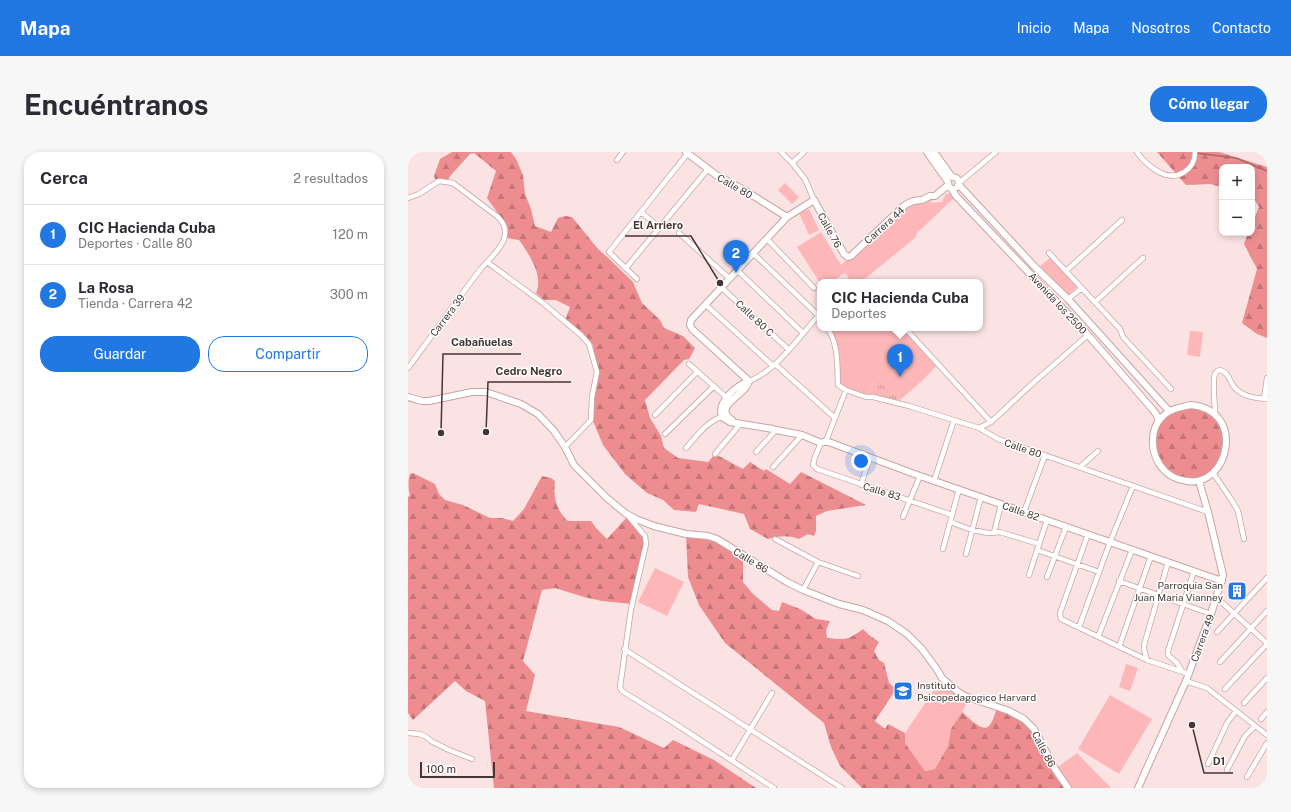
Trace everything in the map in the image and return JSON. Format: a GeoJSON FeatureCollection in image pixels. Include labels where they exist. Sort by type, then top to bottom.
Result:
{"type":"FeatureCollection","features":[{"type":"Feature","properties":{"kind":"main road","name":"Avenida los 2500"},"geometry":{"type":"LineString","coordinates":[[927,152],[956,196],[1088,335],[1153,410],[1159,421]]}},
{"type":"Feature","properties":{"kind":"main road","name":"Avenida los 2500"},"geometry":{"type":"LineString","coordinates":[[934,152],[949,185]]}},
{"type":"Feature","properties":{"kind":"main road","name":"Calle 80"},"geometry":{"type":"LineString","coordinates":[[687,153],[708,169],[787,217]]}},
{"type":"Feature","properties":{"kind":"main road","name":"Avenida los 2500"},"geometry":{"type":"LineString","coordinates":[[949,185],[957,178],[959,184],[1068,300],[1169,411]]}},
{"type":"Feature","properties":{"kind":"main road"},"geometry":{"type":"LineString","coordinates":[[949,185],[956,188],[959,184]]}},
{"type":"Feature","properties":{"kind":"main road","name":"Carrera 44"},"geometry":{"type":"LineString","coordinates":[[848,257],[851,256],[905,205],[913,201],[935,196],[949,185]]}},
{"type":"Feature","properties":{"kind":"main road"},"geometry":{"type":"LineString","coordinates":[[749,381],[692,329],[690,325],[691,320],[787,217],[815,200]]}},
{"type":"Feature","properties":{"kind":"main road","name":"Calle 76"},"geometry":{"type":"LineString","coordinates":[[815,200],[844,254],[848,257]]}},
{"type":"Feature","properties":{"kind":"main road"},"geometry":{"type":"LineString","coordinates":[[722,417],[722,404],[726,398],[749,381]]}},
{"type":"Feature","properties":{"kind":"main road"},"geometry":{"type":"LineString","coordinates":[[740,423],[728,418],[726,415],[726,409],[730,402],[746,387],[749,381]]}},
{"type":"Feature","properties":{"kind":"main road","name":"Calle 86"},"geometry":{"type":"LineString","coordinates":[[408,397],[422,402],[472,392],[486,392],[521,404],[538,414],[554,431],[565,446],[574,465],[607,498],[625,513],[654,526],[686,534],[708,536],[717,539],[803,590],[839,604],[863,610],[888,621],[907,634],[922,649],[942,678],[958,692],[965,696],[1009,711],[1024,719],[1034,728],[1055,769],[1068,788]]}},
{"type":"Feature","properties":{"kind":"main road"},"geometry":{"type":"LineString","coordinates":[[1190,405],[1208,409],[1215,413],[1225,430],[1226,448],[1219,466],[1213,473],[1199,481],[1194,482],[1183,481],[1175,478],[1165,471],[1157,461],[1153,451],[1155,428],[1159,421],[1169,411],[1190,405]]}},
{"type":"Feature","properties":{"kind":"main road","name":"Calle 82"},"geometry":{"type":"LineString","coordinates":[[722,417],[730,422],[802,435],[870,457],[934,481],[1222,581]]}},
{"type":"Feature","properties":{"kind":"main road","name":"Carrera 49"},"geometry":{"type":"LineString","coordinates":[[1138,788],[1189,674],[1222,581],[1223,574],[1199,481]]}},
{"type":"Feature","properties":{"kind":"street"},"geometry":{"type":"LineString","coordinates":[[617,160],[623,152]]}},
{"type":"Feature","properties":{"kind":"street","name":"Calle 76"},"geometry":{"type":"LineString","coordinates":[[780,152],[792,163],[805,179],[815,200]]}},
{"type":"Feature","properties":{"kind":"street"},"geometry":{"type":"LineString","coordinates":[[792,163],[804,152]]}},
{"type":"Feature","properties":{"kind":"street"},"geometry":{"type":"LineString","coordinates":[[959,184],[996,152]]}},
{"type":"Feature","properties":{"kind":"street"},"geometry":{"type":"LineString","coordinates":[[1137,152],[1144,161],[1161,173],[1170,176],[1183,174],[1189,169],[1195,154]]}},
{"type":"Feature","properties":{"kind":"street"},"geometry":{"type":"LineString","coordinates":[[637,279],[609,252],[687,153]]}},
{"type":"Feature","properties":{"kind":"street"},"geometry":{"type":"LineString","coordinates":[[626,268],[708,169]]}},
{"type":"Feature","properties":{"kind":"street","name":"Carrera 39"},"geometry":{"type":"LineString","coordinates":[[408,198],[419,194],[439,181],[448,181],[498,217],[504,223],[506,231],[504,240],[434,331],[408,368]]}},
{"type":"Feature","properties":{"kind":"street"},"geometry":{"type":"LineString","coordinates":[[640,212],[659,227]]}},
{"type":"Feature","properties":{"kind":"street"},"geometry":{"type":"LineString","coordinates":[[1066,271],[1122,220]]}},
{"type":"Feature","properties":{"kind":"street"},"geometry":{"type":"LineString","coordinates":[[679,233],[729,278]]}},
{"type":"Feature","properties":{"kind":"street"},"geometry":{"type":"LineString","coordinates":[[767,239],[814,288]]}},
{"type":"Feature","properties":{"kind":"street"},"geometry":{"type":"LineString","coordinates":[[753,253],[817,315]]}},
{"type":"Feature","properties":{"kind":"street"},"geometry":{"type":"LineString","coordinates":[[1049,253],[1120,329],[1123,337],[1171,389]]}},
{"type":"Feature","properties":{"kind":"street"},"geometry":{"type":"LineString","coordinates":[[1095,302],[1143,258]]}},
{"type":"Feature","properties":{"kind":"street"},"geometry":{"type":"LineString","coordinates":[[487,262],[544,303],[581,335],[589,344],[597,372],[592,397],[591,420],[565,446]]}},
{"type":"Feature","properties":{"kind":"street"},"geometry":{"type":"LineString","coordinates":[[737,270],[803,333]]}},
{"type":"Feature","properties":{"kind":"street","name":"Calle 80 C"},"geometry":{"type":"LineString","coordinates":[[721,287],[788,350]]}},
{"type":"Feature","properties":{"kind":"street"},"geometry":{"type":"LineString","coordinates":[[1068,300],[1082,288]]}},
{"type":"Feature","properties":{"kind":"street"},"geometry":{"type":"LineString","coordinates":[[705,304],[835,418]]}},
{"type":"Feature","properties":{"kind":"street"},"geometry":{"type":"LineString","coordinates":[[749,381],[756,379],[774,365],[817,319]]}},
{"type":"Feature","properties":{"kind":"street","name":"Calle 80"},"geometry":{"type":"LineString","coordinates":[[829,331],[835,347],[838,385],[846,390],[866,397],[873,396],[909,406],[979,428],[998,439],[1208,512]]}},
{"type":"Feature","properties":{"kind":"street"},"geometry":{"type":"LineString","coordinates":[[908,331],[991,422]]}},
{"type":"Feature","properties":{"kind":"street"},"geometry":{"type":"LineString","coordinates":[[979,428],[991,422],[1088,335]]}},
{"type":"Feature","properties":{"kind":"street"},"geometry":{"type":"LineString","coordinates":[[689,364],[726,398]]}},
{"type":"Feature","properties":{"kind":"street"},"geometry":{"type":"LineString","coordinates":[[1215,413],[1214,381],[1217,371],[1220,370],[1229,376],[1234,387],[1239,392],[1252,398],[1266,399],[1267,378]]}},
{"type":"Feature","properties":{"kind":"street"},"geometry":{"type":"LineString","coordinates":[[655,415],[697,372]]}},
{"type":"Feature","properties":{"kind":"street"},"geometry":{"type":"LineString","coordinates":[[665,434],[714,386]]}},
{"type":"Feature","properties":{"kind":"street"},"geometry":{"type":"LineString","coordinates":[[824,442],[846,390]]}},
{"type":"Feature","properties":{"kind":"street"},"geometry":{"type":"LineString","coordinates":[[686,448],[716,418],[722,417]]}},
{"type":"Feature","properties":{"kind":"street"},"geometry":{"type":"LineString","coordinates":[[934,481],[954,420]]}},
{"type":"Feature","properties":{"kind":"street"},"geometry":{"type":"LineString","coordinates":[[715,454],[740,423]]}},
{"type":"Feature","properties":{"kind":"street"},"geometry":{"type":"LineString","coordinates":[[756,452],[776,430]]}},
{"type":"Feature","properties":{"kind":"street"},"geometry":{"type":"LineString","coordinates":[[773,467],[802,435]]}},
{"type":"Feature","properties":{"kind":"street","name":"Calle 83"},"geometry":{"type":"LineString","coordinates":[[824,442],[815,456],[813,465],[817,469],[952,515]]}},
{"type":"Feature","properties":{"kind":"street"},"geometry":{"type":"LineString","coordinates":[[1080,467],[1098,451]]}},
{"type":"Feature","properties":{"kind":"street"},"geometry":{"type":"LineString","coordinates":[[1024,512],[1045,455]]}},
{"type":"Feature","properties":{"kind":"street"},"geometry":{"type":"LineString","coordinates":[[861,485],[870,457]]}},
{"type":"Feature","properties":{"kind":"street"},"geometry":{"type":"LineString","coordinates":[[1213,473],[1238,512],[1244,539]]}},
{"type":"Feature","properties":{"kind":"street"},"geometry":{"type":"LineString","coordinates":[[903,517],[920,476]]}},
{"type":"Feature","properties":{"kind":"street"},"geometry":{"type":"LineString","coordinates":[[1079,627],[1110,542],[1133,486]]}},
{"type":"Feature","properties":{"kind":"street"},"geometry":{"type":"LineString","coordinates":[[943,549],[959,489]]}},
{"type":"Feature","properties":{"kind":"street"},"geometry":{"type":"LineString","coordinates":[[966,554],[981,497]]}},
{"type":"Feature","properties":{"kind":"street"},"geometry":{"type":"LineString","coordinates":[[994,533],[1001,504]]}},
{"type":"Feature","properties":{"kind":"street"},"geometry":{"type":"LineString","coordinates":[[625,513],[645,536],[646,544],[631,609],[624,649],[620,687],[622,692],[732,760],[774,788]]}},
{"type":"Feature","properties":{"kind":"street"},"geometry":{"type":"LineString","coordinates":[[1029,575],[1047,520]]}},
{"type":"Feature","properties":{"kind":"street"},"geometry":{"type":"LineString","coordinates":[[950,522],[972,530],[988,533],[1000,532],[1040,544]]}},
{"type":"Feature","properties":{"kind":"street"},"geometry":{"type":"LineString","coordinates":[[1047,578],[1066,527]]}},
{"type":"Feature","properties":{"kind":"street"},"geometry":{"type":"LineString","coordinates":[[1088,534],[1060,613],[1061,619],[1147,660],[1189,674]]}},
{"type":"Feature","properties":{"kind":"street"},"geometry":{"type":"LineString","coordinates":[[775,539],[818,562],[858,576]]}},
{"type":"Feature","properties":{"kind":"street"},"geometry":{"type":"LineString","coordinates":[[1038,550],[1099,572]]}},
{"type":"Feature","properties":{"kind":"street"},"geometry":{"type":"LineString","coordinates":[[1098,637],[1132,550]]}},
{"type":"Feature","properties":{"kind":"street"},"geometry":{"type":"LineString","coordinates":[[1119,647],[1151,556]]}},
{"type":"Feature","properties":{"kind":"street"},"geometry":{"type":"LineString","coordinates":[[803,590],[818,562]]}},
{"type":"Feature","properties":{"kind":"street"},"geometry":{"type":"LineString","coordinates":[[1147,660],[1144,645],[1168,562]]}},
{"type":"Feature","properties":{"kind":"street"},"geometry":{"type":"LineString","coordinates":[[1182,671],[1177,663],[1168,655],[1168,651],[1194,571]]}},
{"type":"Feature","properties":{"kind":"street"},"geometry":{"type":"LineString","coordinates":[[1217,632],[1267,578]]}},
{"type":"Feature","properties":{"kind":"street"},"geometry":{"type":"LineString","coordinates":[[1119,581],[1159,594],[1211,614]]}},
{"type":"Feature","properties":{"kind":"street"},"geometry":{"type":"LineString","coordinates":[[1217,598],[1267,644],[1226,689]]}},
{"type":"Feature","properties":{"kind":"street"},"geometry":{"type":"LineString","coordinates":[[1220,662],[1267,611]]}},
{"type":"Feature","properties":{"kind":"street"},"geometry":{"type":"LineString","coordinates":[[624,649],[842,788]]}},
{"type":"Feature","properties":{"kind":"street"},"geometry":{"type":"LineString","coordinates":[[1244,704],[1267,678]]}},
{"type":"Feature","properties":{"kind":"street"},"geometry":{"type":"LineString","coordinates":[[1186,681],[1207,688],[1267,735]]}},
{"type":"Feature","properties":{"kind":"street"},"geometry":{"type":"LineString","coordinates":[[732,760],[772,693]]}},
{"type":"Feature","properties":{"kind":"street"},"geometry":{"type":"LineString","coordinates":[[1208,764],[1227,723],[1236,711]]}},
{"type":"Feature","properties":{"kind":"street"},"geometry":{"type":"LineString","coordinates":[[1260,719],[1267,712]]}},
{"type":"Feature","properties":{"kind":"street"},"geometry":{"type":"LineString","coordinates":[[1227,770],[1245,736],[1255,726]]}},
{"type":"Feature","properties":{"kind":"street"},"geometry":{"type":"LineString","coordinates":[[408,733],[425,736],[431,741],[449,750],[472,759]]}},
{"type":"Feature","properties":{"kind":"street"},"geometry":{"type":"LineString","coordinates":[[1247,777],[1267,743]]}},
{"type":"Feature","properties":{"kind":"green space"},"geometry":{"type":"Polygon","coordinates":[[[452,152],[511,152],[523,175],[525,194],[531,209],[535,226],[551,232],[558,218],[565,216],[572,217],[598,249],[633,282],[642,303],[660,320],[664,328],[683,336],[695,348],[689,359],[684,360],[645,400],[650,418],[661,436],[664,448],[678,458],[708,462],[715,454],[743,469],[750,462],[764,471],[766,469],[790,484],[801,472],[866,505],[827,511],[816,516],[816,531],[814,536],[808,534],[799,539],[784,536],[768,539],[750,529],[744,514],[699,504],[696,512],[674,510],[663,500],[647,493],[625,474],[603,445],[593,421],[592,397],[597,372],[593,345],[565,321],[570,307],[556,300],[544,300],[536,293],[538,286],[537,272],[531,258],[519,240],[506,238],[507,226],[487,198],[496,171],[474,153],[470,154],[447,181],[435,179],[434,176],[440,159],[452,152]]]}},
{"type":"Feature","properties":{"kind":"green space"},"geometry":{"type":"Polygon","coordinates":[[[1157,152],[1219,152],[1267,167],[1267,338],[1257,334],[1242,323],[1257,269],[1244,244],[1247,236],[1255,236],[1255,217],[1259,207],[1255,201],[1255,164],[1219,164],[1219,186],[1210,184],[1186,185],[1157,152]]]}},
{"type":"Feature","properties":{"kind":"green space"},"geometry":{"type":"Polygon","coordinates":[[[785,183],[799,197],[792,204],[778,190],[785,183]]]}},
{"type":"Feature","properties":{"kind":"green space"},"geometry":{"type":"Polygon","coordinates":[[[948,193],[955,197],[917,233],[916,237],[866,278],[847,279],[849,278],[845,273],[836,279],[817,279],[797,247],[821,232],[841,265],[873,235],[910,205],[930,196],[933,201],[929,203],[942,202],[945,195],[948,193]]]}},
{"type":"Feature","properties":{"kind":"green space"},"geometry":{"type":"Polygon","coordinates":[[[809,209],[819,230],[809,235],[799,213],[809,209]]]}},
{"type":"Feature","properties":{"kind":"green space"},"geometry":{"type":"Polygon","coordinates":[[[1050,258],[1078,286],[1068,296],[1040,266],[1050,258]]]}},
{"type":"Feature","properties":{"kind":"green space"},"geometry":{"type":"Polygon","coordinates":[[[829,331],[908,331],[938,364],[923,380],[900,400],[877,375],[866,397],[838,385],[837,341],[833,339],[829,331]]]}},
{"type":"Feature","properties":{"kind":"green space"},"geometry":{"type":"Polygon","coordinates":[[[1190,331],[1203,332],[1200,357],[1187,355],[1190,331]]]}},
{"type":"Feature","properties":{"kind":"green space"},"geometry":{"type":"Polygon","coordinates":[[[877,375],[900,400],[898,403],[866,397],[877,375]]]}},
{"type":"Feature","properties":{"kind":"green space"},"geometry":{"type":"Polygon","coordinates":[[[1190,405],[1215,413],[1226,437],[1219,466],[1199,481],[1169,475],[1153,451],[1155,427],[1169,411],[1190,405]]]}},
{"type":"Feature","properties":{"kind":"green space"},"geometry":{"type":"Polygon","coordinates":[[[413,473],[435,484],[439,494],[445,500],[463,505],[490,518],[502,518],[513,521],[524,509],[542,476],[551,478],[555,481],[554,492],[556,503],[568,521],[591,521],[607,539],[628,516],[645,539],[632,604],[602,601],[555,588],[542,590],[523,661],[535,675],[526,711],[619,727],[664,748],[673,740],[714,760],[756,788],[494,788],[485,701],[466,691],[455,681],[413,720],[408,713],[408,497],[410,495],[409,476],[413,473]]]}},
{"type":"Feature","properties":{"kind":"green space"},"geometry":{"type":"Polygon","coordinates":[[[686,534],[717,539],[743,555],[743,582],[752,593],[772,610],[779,611],[782,602],[800,609],[816,619],[830,621],[826,630],[827,638],[846,638],[863,629],[879,642],[874,651],[879,660],[884,663],[889,683],[896,689],[875,721],[885,729],[888,724],[905,733],[905,743],[925,771],[935,769],[948,746],[951,729],[962,712],[975,724],[986,728],[992,722],[997,708],[1028,723],[1068,788],[862,788],[840,766],[831,747],[824,723],[725,643],[699,605],[688,577],[686,534]]]}},
{"type":"Feature","properties":{"kind":"green space"},"geometry":{"type":"Polygon","coordinates":[[[655,568],[684,582],[667,616],[638,602],[655,568]]]}},
{"type":"Feature","properties":{"kind":"green space"},"geometry":{"type":"Polygon","coordinates":[[[1126,664],[1138,668],[1130,691],[1119,687],[1126,664]]]}},
{"type":"Feature","properties":{"kind":"green space"},"geometry":{"type":"Polygon","coordinates":[[[942,678],[970,697],[951,729],[948,746],[935,769],[925,771],[905,743],[905,733],[942,678]]]}},
{"type":"Feature","properties":{"kind":"green space"},"geometry":{"type":"Polygon","coordinates":[[[1110,695],[1152,719],[1119,774],[1078,749],[1110,695]]]}},
{"type":"Feature","properties":{"kind":"green space"},"geometry":{"type":"Polygon","coordinates":[[[1077,753],[1111,788],[1068,788],[1055,769],[1077,753]]]}},
{"type":"Feature","properties":{"kind":"waterway"},"geometry":{"type":"LineString","coordinates":[[1196,153],[1236,158],[1267,171]]}},
{"type":"Feature","properties":{"kind":"place","name":"La Rosa"},"geometry":{"type":"Point","coordinates":[736,273]}},
{"type":"Feature","properties":{"kind":"place","name":"El Arriero"},"geometry":{"type":"Point","coordinates":[720,283]}},
{"type":"Feature","properties":{"kind":"place","name":"CIC Hacienda Cuba"},"geometry":{"type":"Point","coordinates":[900,377]}},
{"type":"Feature","properties":{"kind":"place","name":"Cedro Negro"},"geometry":{"type":"Point","coordinates":[486,432]}},
{"type":"Feature","properties":{"kind":"place","name":"Cabañuelas"},"geometry":{"type":"Point","coordinates":[441,433]}},
{"type":"Feature","properties":{"kind":"place","name":"Parroquia San Juan Maria Vianney"},"geometry":{"type":"Point","coordinates":[1237,591]}},
{"type":"Feature","properties":{"kind":"place","name":"Instituto Psicopedagogico Harvard"},"geometry":{"type":"Point","coordinates":[903,691]}},
{"type":"Feature","properties":{"kind":"place","name":"D1"},"geometry":{"type":"Point","coordinates":[1192,725]}}]}
